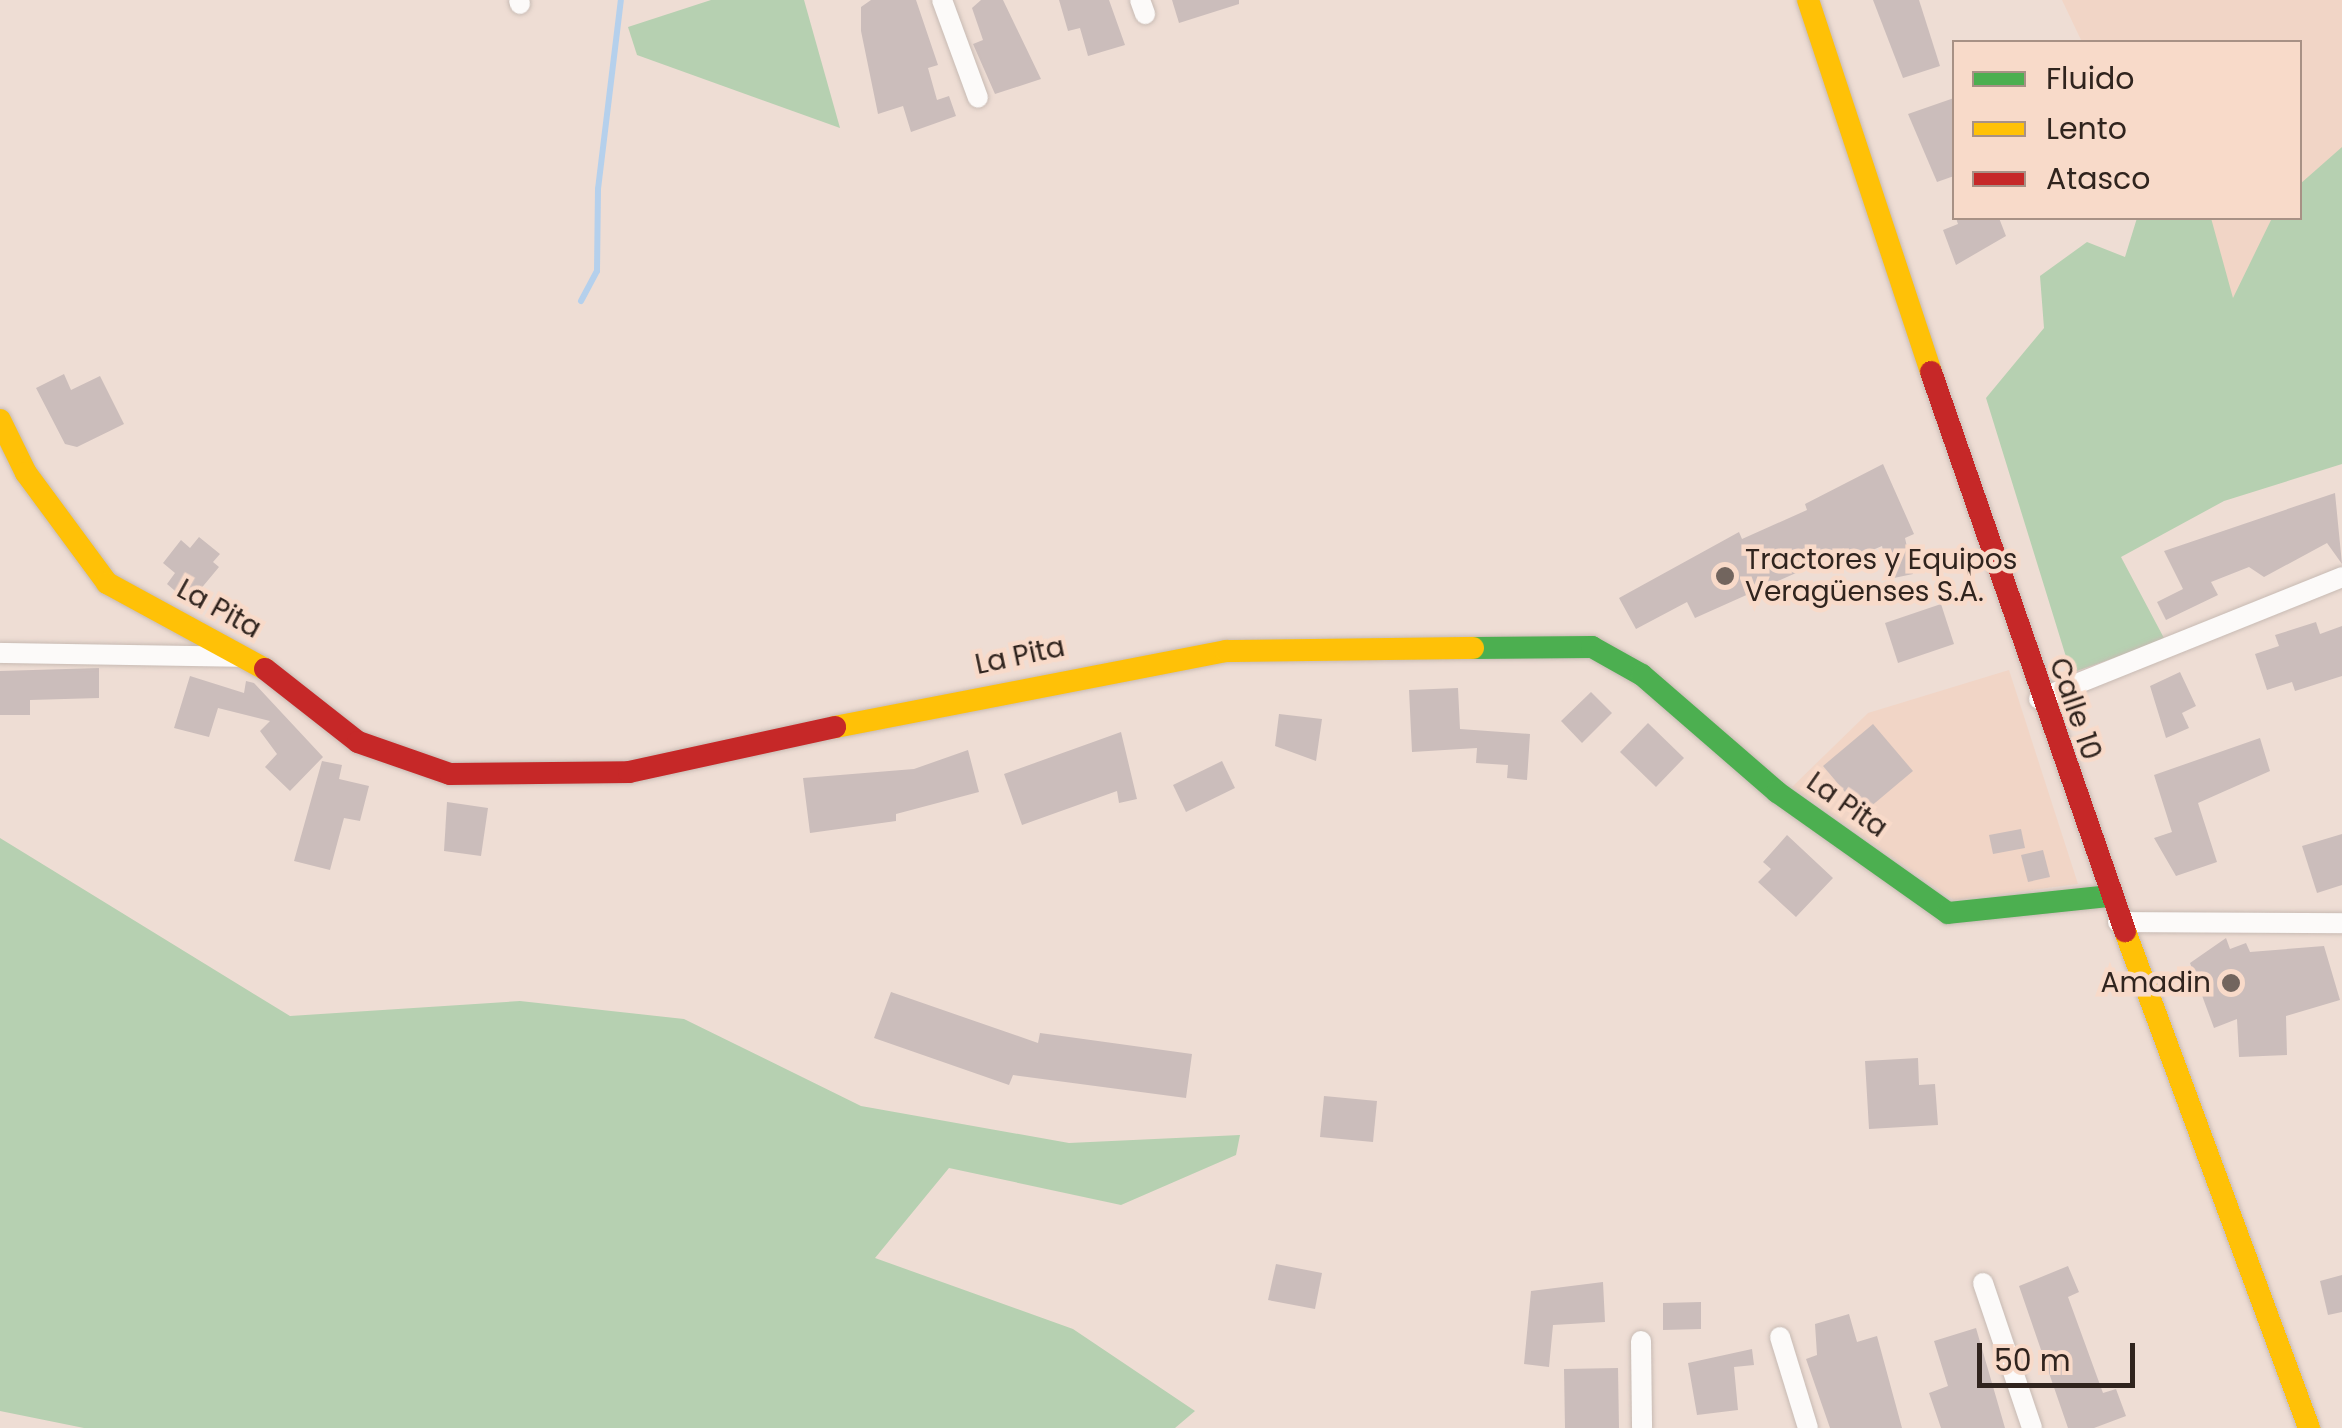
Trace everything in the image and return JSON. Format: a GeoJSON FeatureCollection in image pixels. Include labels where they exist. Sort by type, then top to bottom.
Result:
{"type":"FeatureCollection","features":[{"type":"Feature","properties":{"kind":"street"},"geometry":{"type":"LineString","coordinates":[[942,0],[978,98]]}},
{"type":"Feature","properties":{"kind":"street","name":"Calle 10"},"geometry":{"type":"LineString","coordinates":[[1808,0],[2039,699],[2108,896],[2307,1428]]}},
{"type":"Feature","properties":{"kind":"street","name":"La Pita"},"geometry":{"type":"LineString","coordinates":[[0,420],[26,473],[107,583],[249,658],[358,742],[450,774],[629,772],[1057,678],[1226,650],[1592,647],[1642,675],[1777,792],[1948,913],[2108,896]]}},
{"type":"Feature","properties":{"kind":"street"},"geometry":{"type":"LineString","coordinates":[[2039,699],[2342,576]]}},
{"type":"Feature","properties":{"kind":"street"},"geometry":{"type":"LineString","coordinates":[[0,653],[249,658]]}},
{"type":"Feature","properties":{"kind":"street"},"geometry":{"type":"LineString","coordinates":[[2118,922],[2342,924]]}},
{"type":"Feature","properties":{"kind":"street"},"geometry":{"type":"LineString","coordinates":[[1983,1282],[2032,1428]]}},
{"type":"Feature","properties":{"kind":"street"},"geometry":{"type":"LineString","coordinates":[[1780,1337],[1808,1428]]}},
{"type":"Feature","properties":{"kind":"street"},"geometry":{"type":"LineString","coordinates":[[1641,1341],[1642,1428]]}},
{"type":"Feature","properties":{"kind":"shaded area"},"geometry":{"type":"Polygon","coordinates":[[[2062,0],[2342,0],[2342,242],[2221,352],[2161,220],[2302,220],[2302,40],[2081,40],[2062,0]]]}},
{"type":"Feature","properties":{"kind":"shaded area"},"geometry":{"type":"Polygon","coordinates":[[[2009,670],[2078,884],[1954,900],[1792,787],[1868,713],[2009,670]]]}},
{"type":"Feature","properties":{"kind":"green space"},"geometry":{"type":"Polygon","coordinates":[[[711,0],[804,0],[840,128],[637,55],[628,27],[711,0]]]}},
{"type":"Feature","properties":{"kind":"green space"},"geometry":{"type":"Polygon","coordinates":[[[2342,147],[2342,464],[2224,501],[2121,557],[2165,640],[2071,673],[1986,398],[2044,328],[2040,276],[2087,242],[2125,257],[2136,220],[2212,220],[2233,298],[2271,220],[2302,220],[2302,182],[2342,147]]]}},
{"type":"Feature","properties":{"kind":"green space"},"geometry":{"type":"Polygon","coordinates":[[[0,838],[290,1016],[520,1001],[684,1019],[861,1106],[1069,1143],[1240,1135],[1236,1155],[1121,1205],[949,1168],[875,1258],[1073,1329],[1195,1411],[1175,1428],[84,1428],[0,1411],[0,838]]]}},
{"type":"Feature","properties":{"kind":"building"},"geometry":{"type":"Polygon","coordinates":[[[871,0],[916,0],[938,65],[928,68],[937,100],[949,96],[956,116],[911,132],[903,106],[878,114],[861,31],[861,7],[871,0]]]}},
{"type":"Feature","properties":{"kind":"building"},"geometry":{"type":"Polygon","coordinates":[[[981,0],[1003,0],[1041,79],[995,94],[973,44],[983,40],[972,8],[981,0]]]}},
{"type":"Feature","properties":{"kind":"building"},"geometry":{"type":"Polygon","coordinates":[[[1059,0],[1109,0],[1125,45],[1088,56],[1080,28],[1068,31],[1059,0]]]}},
{"type":"Feature","properties":{"kind":"building"},"geometry":{"type":"Polygon","coordinates":[[[1172,0],[1239,0],[1239,4],[1179,23],[1172,0]]]}},
{"type":"Feature","properties":{"kind":"building"},"geometry":{"type":"Polygon","coordinates":[[[1873,0],[1919,0],[1940,66],[1903,78],[1873,0]]]}},
{"type":"Feature","properties":{"kind":"building"},"geometry":{"type":"Polygon","coordinates":[[[1952,99],[1952,177],[1937,182],[1908,114],[1952,99]]]}},
{"type":"Feature","properties":{"kind":"building"},"geometry":{"type":"Polygon","coordinates":[[[1957,220],[2000,220],[2006,236],[1956,265],[1943,230],[1958,224],[1957,220]]]}},
{"type":"Feature","properties":{"kind":"building"},"geometry":{"type":"Polygon","coordinates":[[[64,374],[71,390],[100,376],[124,424],[77,447],[65,444],[36,388],[64,374]]]}},
{"type":"Feature","properties":{"kind":"building"},"geometry":{"type":"Polygon","coordinates":[[[1883,464],[1914,534],[1905,538],[1913,574],[1889,579],[1882,546],[1847,561],[1843,552],[1695,618],[1687,602],[1636,629],[1619,598],[1739,532],[1742,539],[1807,510],[1805,504],[1883,464]]]}},
{"type":"Feature","properties":{"kind":"building"},"geometry":{"type":"Polygon","coordinates":[[[2335,493],[2342,564],[2327,543],[2264,577],[2249,567],[2211,582],[2218,595],[2166,620],[2157,602],[2183,589],[2164,551],[2335,493]]]}},
{"type":"Feature","properties":{"kind":"building"},"geometry":{"type":"Polygon","coordinates":[[[199,537],[220,554],[213,562],[219,567],[189,603],[167,584],[175,573],[163,563],[181,540],[190,548],[199,537]]]}},
{"type":"Feature","properties":{"kind":"building"},"geometry":{"type":"Polygon","coordinates":[[[1941,604],[1954,644],[1898,663],[1885,623],[1941,604]]]}},
{"type":"Feature","properties":{"kind":"building"},"geometry":{"type":"Polygon","coordinates":[[[2316,622],[2320,634],[2342,626],[2342,676],[2295,691],[2292,682],[2267,690],[2255,654],[2279,646],[2275,635],[2316,622]]]}},
{"type":"Feature","properties":{"kind":"building"},"geometry":{"type":"Polygon","coordinates":[[[99,668],[99,698],[30,700],[30,715],[0,715],[0,671],[99,668]]]}},
{"type":"Feature","properties":{"kind":"building"},"geometry":{"type":"Polygon","coordinates":[[[2180,672],[2196,706],[2182,713],[2189,728],[2166,738],[2150,686],[2180,672]]]}},
{"type":"Feature","properties":{"kind":"building"},"geometry":{"type":"Polygon","coordinates":[[[190,676],[244,693],[246,681],[254,683],[323,757],[290,791],[265,767],[277,754],[260,731],[270,721],[218,708],[209,737],[174,728],[190,676]]]}},
{"type":"Feature","properties":{"kind":"building"},"geometry":{"type":"Polygon","coordinates":[[[1458,688],[1460,729],[1530,734],[1527,780],[1507,778],[1508,765],[1476,763],[1477,748],[1412,752],[1409,690],[1458,688]]]}},
{"type":"Feature","properties":{"kind":"building"},"geometry":{"type":"Polygon","coordinates":[[[1591,692],[1612,713],[1582,743],[1561,721],[1591,692]]]}},
{"type":"Feature","properties":{"kind":"building"},"geometry":{"type":"Polygon","coordinates":[[[1279,714],[1322,719],[1316,761],[1275,746],[1279,714]]]}},
{"type":"Feature","properties":{"kind":"building"},"geometry":{"type":"Polygon","coordinates":[[[1648,723],[1684,758],[1656,787],[1620,752],[1648,723]]]}},
{"type":"Feature","properties":{"kind":"building"},"geometry":{"type":"Polygon","coordinates":[[[1873,724],[1913,771],[1863,813],[1823,766],[1873,724]]]}},
{"type":"Feature","properties":{"kind":"building"},"geometry":{"type":"Polygon","coordinates":[[[1121,732],[1137,799],[1119,803],[1117,791],[1022,825],[1004,774],[1121,732]]]}},
{"type":"Feature","properties":{"kind":"building"},"geometry":{"type":"Polygon","coordinates":[[[2260,738],[2270,771],[2198,803],[2217,862],[2176,876],[2154,838],[2172,832],[2154,775],[2260,738]]]}},
{"type":"Feature","properties":{"kind":"building"},"geometry":{"type":"Polygon","coordinates":[[[968,750],[979,792],[896,814],[896,821],[810,833],[803,778],[914,769],[968,750]]]}},
{"type":"Feature","properties":{"kind":"building"},"geometry":{"type":"Polygon","coordinates":[[[322,761],[342,765],[339,779],[369,786],[360,821],[344,818],[330,870],[294,861],[322,761]]]}},
{"type":"Feature","properties":{"kind":"building"},"geometry":{"type":"Polygon","coordinates":[[[1222,761],[1235,788],[1186,812],[1173,785],[1222,761]]]}},
{"type":"Feature","properties":{"kind":"building"},"geometry":{"type":"Polygon","coordinates":[[[447,802],[488,808],[481,856],[444,851],[447,802]]]}},
{"type":"Feature","properties":{"kind":"building"},"geometry":{"type":"Polygon","coordinates":[[[2021,829],[2025,848],[1993,854],[1989,835],[2021,829]]]}},
{"type":"Feature","properties":{"kind":"building"},"geometry":{"type":"Polygon","coordinates":[[[2342,834],[2342,885],[2317,893],[2302,846],[2342,834]]]}},
{"type":"Feature","properties":{"kind":"building"},"geometry":{"type":"Polygon","coordinates":[[[1787,835],[1833,878],[1796,917],[1758,882],[1771,869],[1763,862],[1787,835]]]}},
{"type":"Feature","properties":{"kind":"building"},"geometry":{"type":"Polygon","coordinates":[[[2043,850],[2050,877],[2028,882],[2021,855],[2043,850]]]}},
{"type":"Feature","properties":{"kind":"building"},"geometry":{"type":"Polygon","coordinates":[[[2226,938],[2230,949],[2246,943],[2250,952],[2324,946],[2340,1000],[2286,1016],[2287,1055],[2239,1057],[2237,1019],[2214,1028],[2190,963],[2226,938]]]}},
{"type":"Feature","properties":{"kind":"building"},"geometry":{"type":"Polygon","coordinates":[[[891,992],[1038,1043],[1040,1033],[1192,1054],[1186,1098],[1013,1075],[1009,1085],[874,1038],[891,992]]]}},
{"type":"Feature","properties":{"kind":"building"},"geometry":{"type":"Polygon","coordinates":[[[1918,1058],[1919,1085],[1935,1084],[1938,1125],[1869,1129],[1865,1061],[1918,1058]]]}},
{"type":"Feature","properties":{"kind":"building"},"geometry":{"type":"Polygon","coordinates":[[[1324,1096],[1377,1101],[1373,1142],[1320,1137],[1324,1096]]]}},
{"type":"Feature","properties":{"kind":"building"},"geometry":{"type":"Polygon","coordinates":[[[1276,1264],[1322,1273],[1315,1309],[1268,1300],[1276,1264]]]}},
{"type":"Feature","properties":{"kind":"building"},"geometry":{"type":"Polygon","coordinates":[[[2068,1266],[2079,1292],[2068,1297],[2103,1393],[2116,1389],[2126,1416],[2094,1428],[2068,1428],[2019,1286],[2068,1266]]]}},
{"type":"Feature","properties":{"kind":"building"},"geometry":{"type":"Polygon","coordinates":[[[2342,1275],[2342,1312],[2328,1315],[2320,1281],[2342,1275]]]}},
{"type":"Feature","properties":{"kind":"building"},"geometry":{"type":"Polygon","coordinates":[[[1603,1282],[1605,1322],[1553,1325],[1549,1367],[1524,1364],[1531,1291],[1603,1282]]]}},
{"type":"Feature","properties":{"kind":"building"},"geometry":{"type":"Polygon","coordinates":[[[1701,1302],[1701,1329],[1663,1330],[1663,1303],[1701,1302]]]}},
{"type":"Feature","properties":{"kind":"building"},"geometry":{"type":"Polygon","coordinates":[[[1849,1314],[1857,1342],[1877,1336],[1902,1428],[1830,1428],[1806,1359],[1817,1355],[1815,1324],[1849,1314]]]}},
{"type":"Feature","properties":{"kind":"building"},"geometry":{"type":"Polygon","coordinates":[[[1976,1328],[2005,1428],[1941,1428],[1929,1393],[1948,1386],[1934,1341],[1976,1328]]]}},
{"type":"Feature","properties":{"kind":"building"},"geometry":{"type":"Polygon","coordinates":[[[1752,1349],[1754,1365],[1734,1367],[1738,1410],[1697,1415],[1688,1363],[1752,1349]]]}},
{"type":"Feature","properties":{"kind":"building"},"geometry":{"type":"Polygon","coordinates":[[[1618,1368],[1619,1428],[1565,1428],[1564,1369],[1618,1368]]]}},
{"type":"Feature","properties":{"kind":"waterway"},"geometry":{"type":"LineString","coordinates":[[581,301],[597,271],[598,189],[621,0]]}},
{"type":"Feature","properties":{"kind":"traffic: fast"},"geometry":{"type":"LineString","coordinates":[[1473,648],[1592,647],[1642,675],[1777,792],[1948,913],[2109,896]]}},
{"type":"Feature","properties":{"kind":"traffic: slow"},"geometry":{"type":"LineString","coordinates":[[1808,0],[1931,372]]}},
{"type":"Feature","properties":{"kind":"traffic: slow"},"geometry":{"type":"LineString","coordinates":[[0,420],[26,473],[107,583],[265,669]]}},
{"type":"Feature","properties":{"kind":"traffic: slow"},"geometry":{"type":"LineString","coordinates":[[835,727],[1226,651],[1473,648]]}},
{"type":"Feature","properties":{"kind":"traffic: slow"},"geometry":{"type":"LineString","coordinates":[[2125,931],[2309,1428]]}},
{"type":"Feature","properties":{"kind":"traffic: jam"},"geometry":{"type":"LineString","coordinates":[[1931,372],[2125,931]]}},
{"type":"Feature","properties":{"kind":"traffic: jam"},"geometry":{"type":"LineString","coordinates":[[265,669],[358,742],[450,774],[629,772],[835,727]]}},
{"type":"Feature","properties":{"kind":"place","name":"Tractores y Equipos Veragüenses S.A."},"geometry":{"type":"Point","coordinates":[1725,576]}},
{"type":"Feature","properties":{"kind":"place","name":"Amadin"},"geometry":{"type":"Point","coordinates":[2231,983]}}]}
